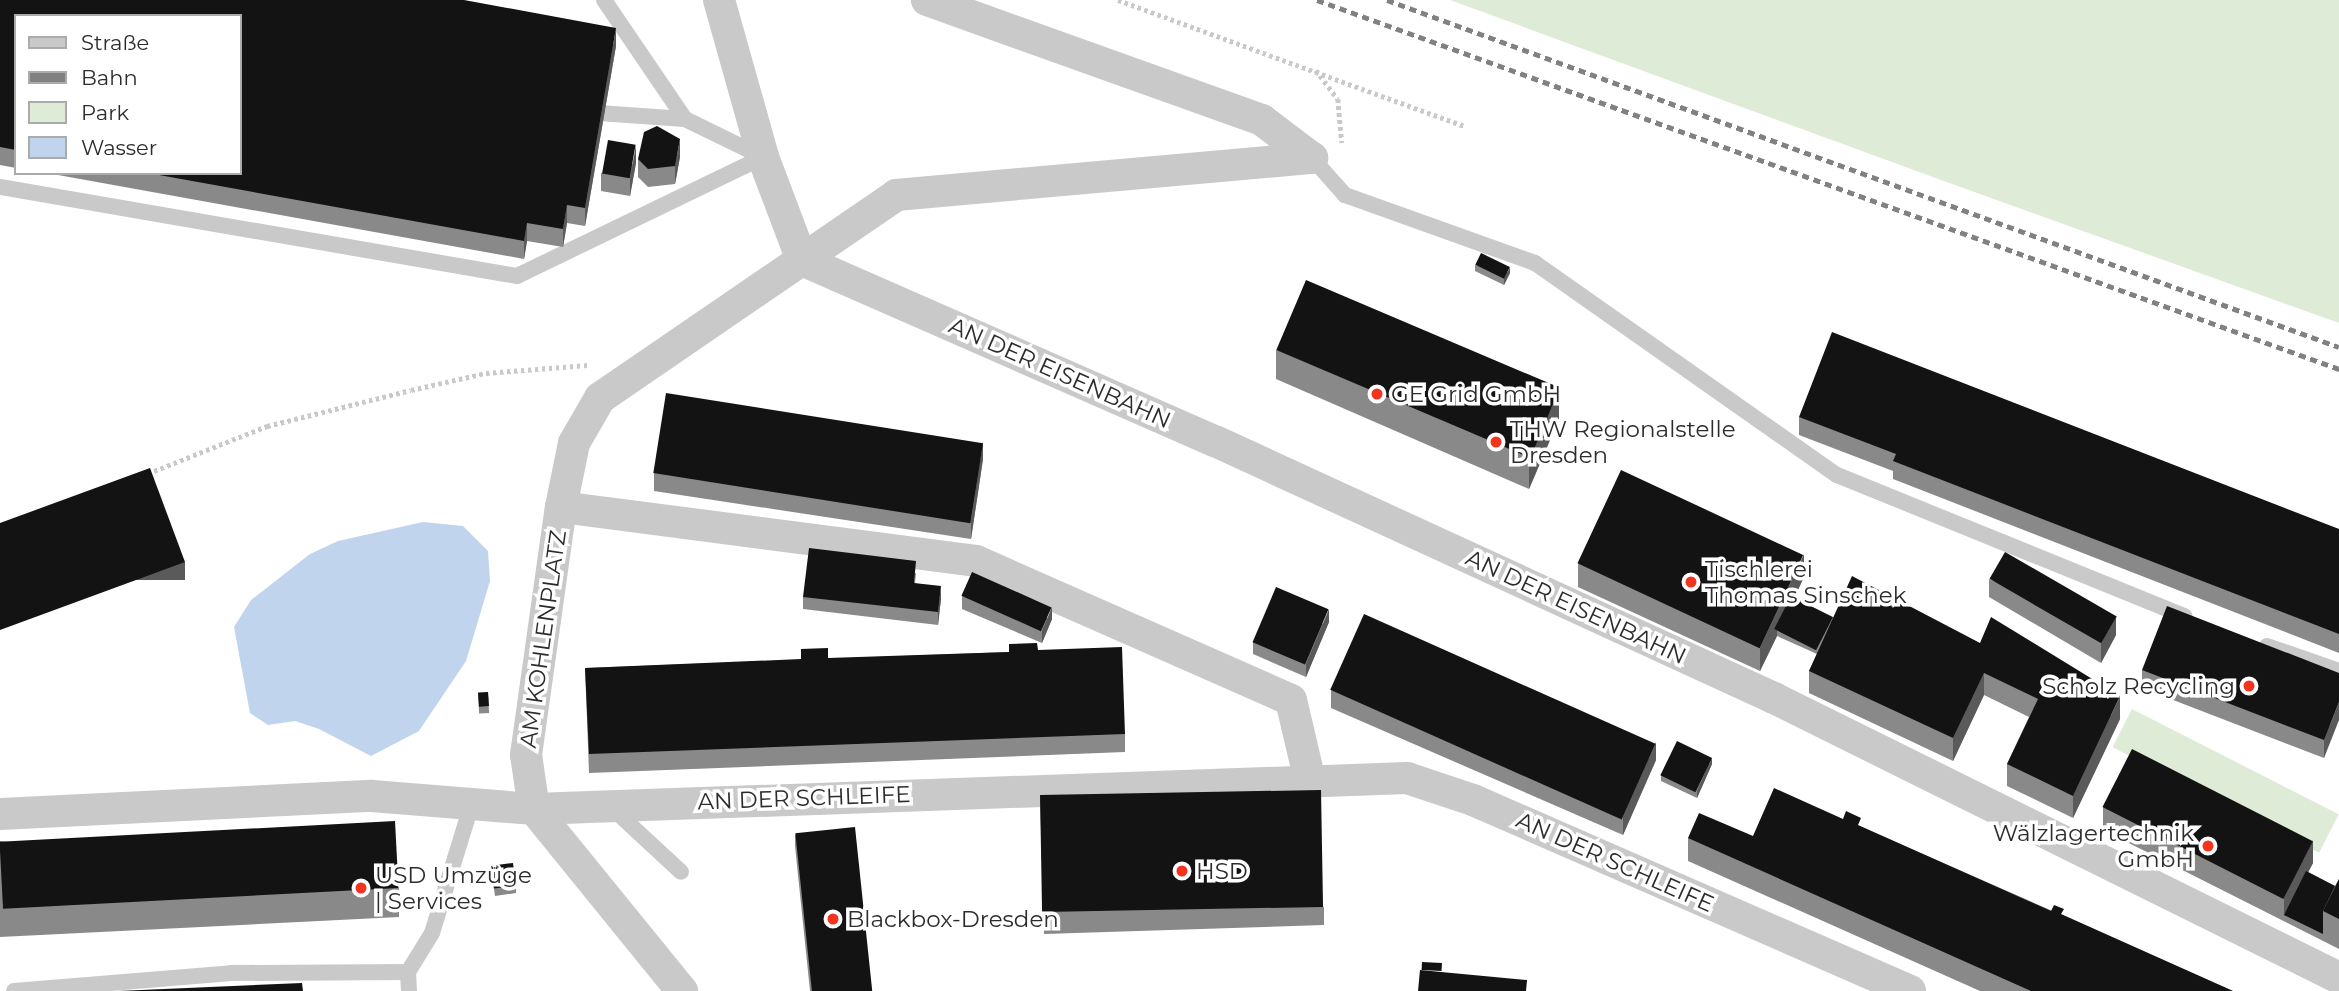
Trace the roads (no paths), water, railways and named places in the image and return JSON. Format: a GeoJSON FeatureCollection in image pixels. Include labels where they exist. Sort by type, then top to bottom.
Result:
{"type":"FeatureCollection","features":[{"type":"Feature","properties":{"kind":"street"},"geometry":{"type":"LineString","coordinates":[[719,0],[763,157],[802,260],[896,195],[1320,167]]}},
{"type":"Feature","properties":{"kind":"street"},"geometry":{"type":"LineString","coordinates":[[927,0],[1262,120],[1320,167]]}},
{"type":"Feature","properties":{"kind":"street","name":"AM KOHLENPLATZ"},"geometry":{"type":"LineString","coordinates":[[534,809],[526,755],[561,507],[574,443],[600,398],[645,362],[698,334],[802,260]]}},
{"type":"Feature","properties":{"kind":"street","name":"AN DER EISENBAHN"},"geometry":{"type":"LineString","coordinates":[[802,260],[1215,441],[1774,698],[2339,978]]}},
{"type":"Feature","properties":{"kind":"street"},"geometry":{"type":"LineString","coordinates":[[561,507],[976,561],[1291,700],[1309,777]]}},
{"type":"Feature","properties":{"kind":"street","name":"AN DER SCHLEIFE"},"geometry":{"type":"LineString","coordinates":[[534,809],[1309,777],[1407,778],[1473,800],[1910,991]]}},
{"type":"Feature","properties":{"kind":"street"},"geometry":{"type":"LineString","coordinates":[[0,814],[372,796],[473,800],[534,809],[682,991]]}},
{"type":"Feature","properties":{"kind":"lane"},"geometry":{"type":"LineString","coordinates":[[604,0],[685,119]]}},
{"type":"Feature","properties":{"kind":"lane"},"geometry":{"type":"LineString","coordinates":[[565,109],[685,119],[763,157]]}},
{"type":"Feature","properties":{"kind":"lane"},"geometry":{"type":"LineString","coordinates":[[0,187],[517,276],[763,157]]}},
{"type":"Feature","properties":{"kind":"lane"},"geometry":{"type":"LineString","coordinates":[[1320,167],[1345,195],[1535,263],[1837,475],[2089,582],[2208,624]]}},
{"type":"Feature","properties":{"kind":"lane"},"geometry":{"type":"LineString","coordinates":[[2247,638],[2339,671]]}},
{"type":"Feature","properties":{"kind":"lane"},"geometry":{"type":"LineString","coordinates":[[409,991],[408,972],[432,933],[473,800]]}},
{"type":"Feature","properties":{"kind":"lane"},"geometry":{"type":"LineString","coordinates":[[610,806],[681,872]]}},
{"type":"Feature","properties":{"kind":"lane"},"geometry":{"type":"LineString","coordinates":[[14,991],[231,974],[408,972]]}},
{"type":"Feature","properties":{"kind":"water"},"geometry":{"type":"Polygon","coordinates":[[[423,522],[463,526],[488,551],[490,581],[466,661],[419,731],[371,756],[319,729],[295,721],[268,725],[250,713],[234,627],[251,600],[310,554],[338,541],[423,522]]]}},
{"type":"Feature","properties":{"kind":"railway"},"geometry":{"type":"LineString","coordinates":[[1317,0],[2339,369]]}},
{"type":"Feature","properties":{"kind":"railway"},"geometry":{"type":"LineString","coordinates":[[1387,0],[2339,347]]}},
{"type":"Feature","properties":{"kind":"place","name":"GE Grid GmbH"},"geometry":{"type":"Point","coordinates":[1377,394]}},
{"type":"Feature","properties":{"kind":"place","name":"THW Regionalstelle Dresden"},"geometry":{"type":"Point","coordinates":[1496,442]}},
{"type":"Feature","properties":{"kind":"place","name":"Tischlerei Thomas Sinschek"},"geometry":{"type":"Point","coordinates":[1691,582]}},
{"type":"Feature","properties":{"kind":"place","name":"Scholz Recycling"},"geometry":{"type":"Point","coordinates":[2249,686]}},
{"type":"Feature","properties":{"kind":"place","name":"Wälzlagertechnik GmbH"},"geometry":{"type":"Point","coordinates":[2208,846]}},
{"type":"Feature","properties":{"kind":"place","name":"HSD"},"geometry":{"type":"Point","coordinates":[1182,871]}},
{"type":"Feature","properties":{"kind":"place","name":"USD Umzüge | Services"},"geometry":{"type":"Point","coordinates":[361,888]}},
{"type":"Feature","properties":{"kind":"place","name":"Blackbox-Dresden"},"geometry":{"type":"Point","coordinates":[833,919]}}]}
